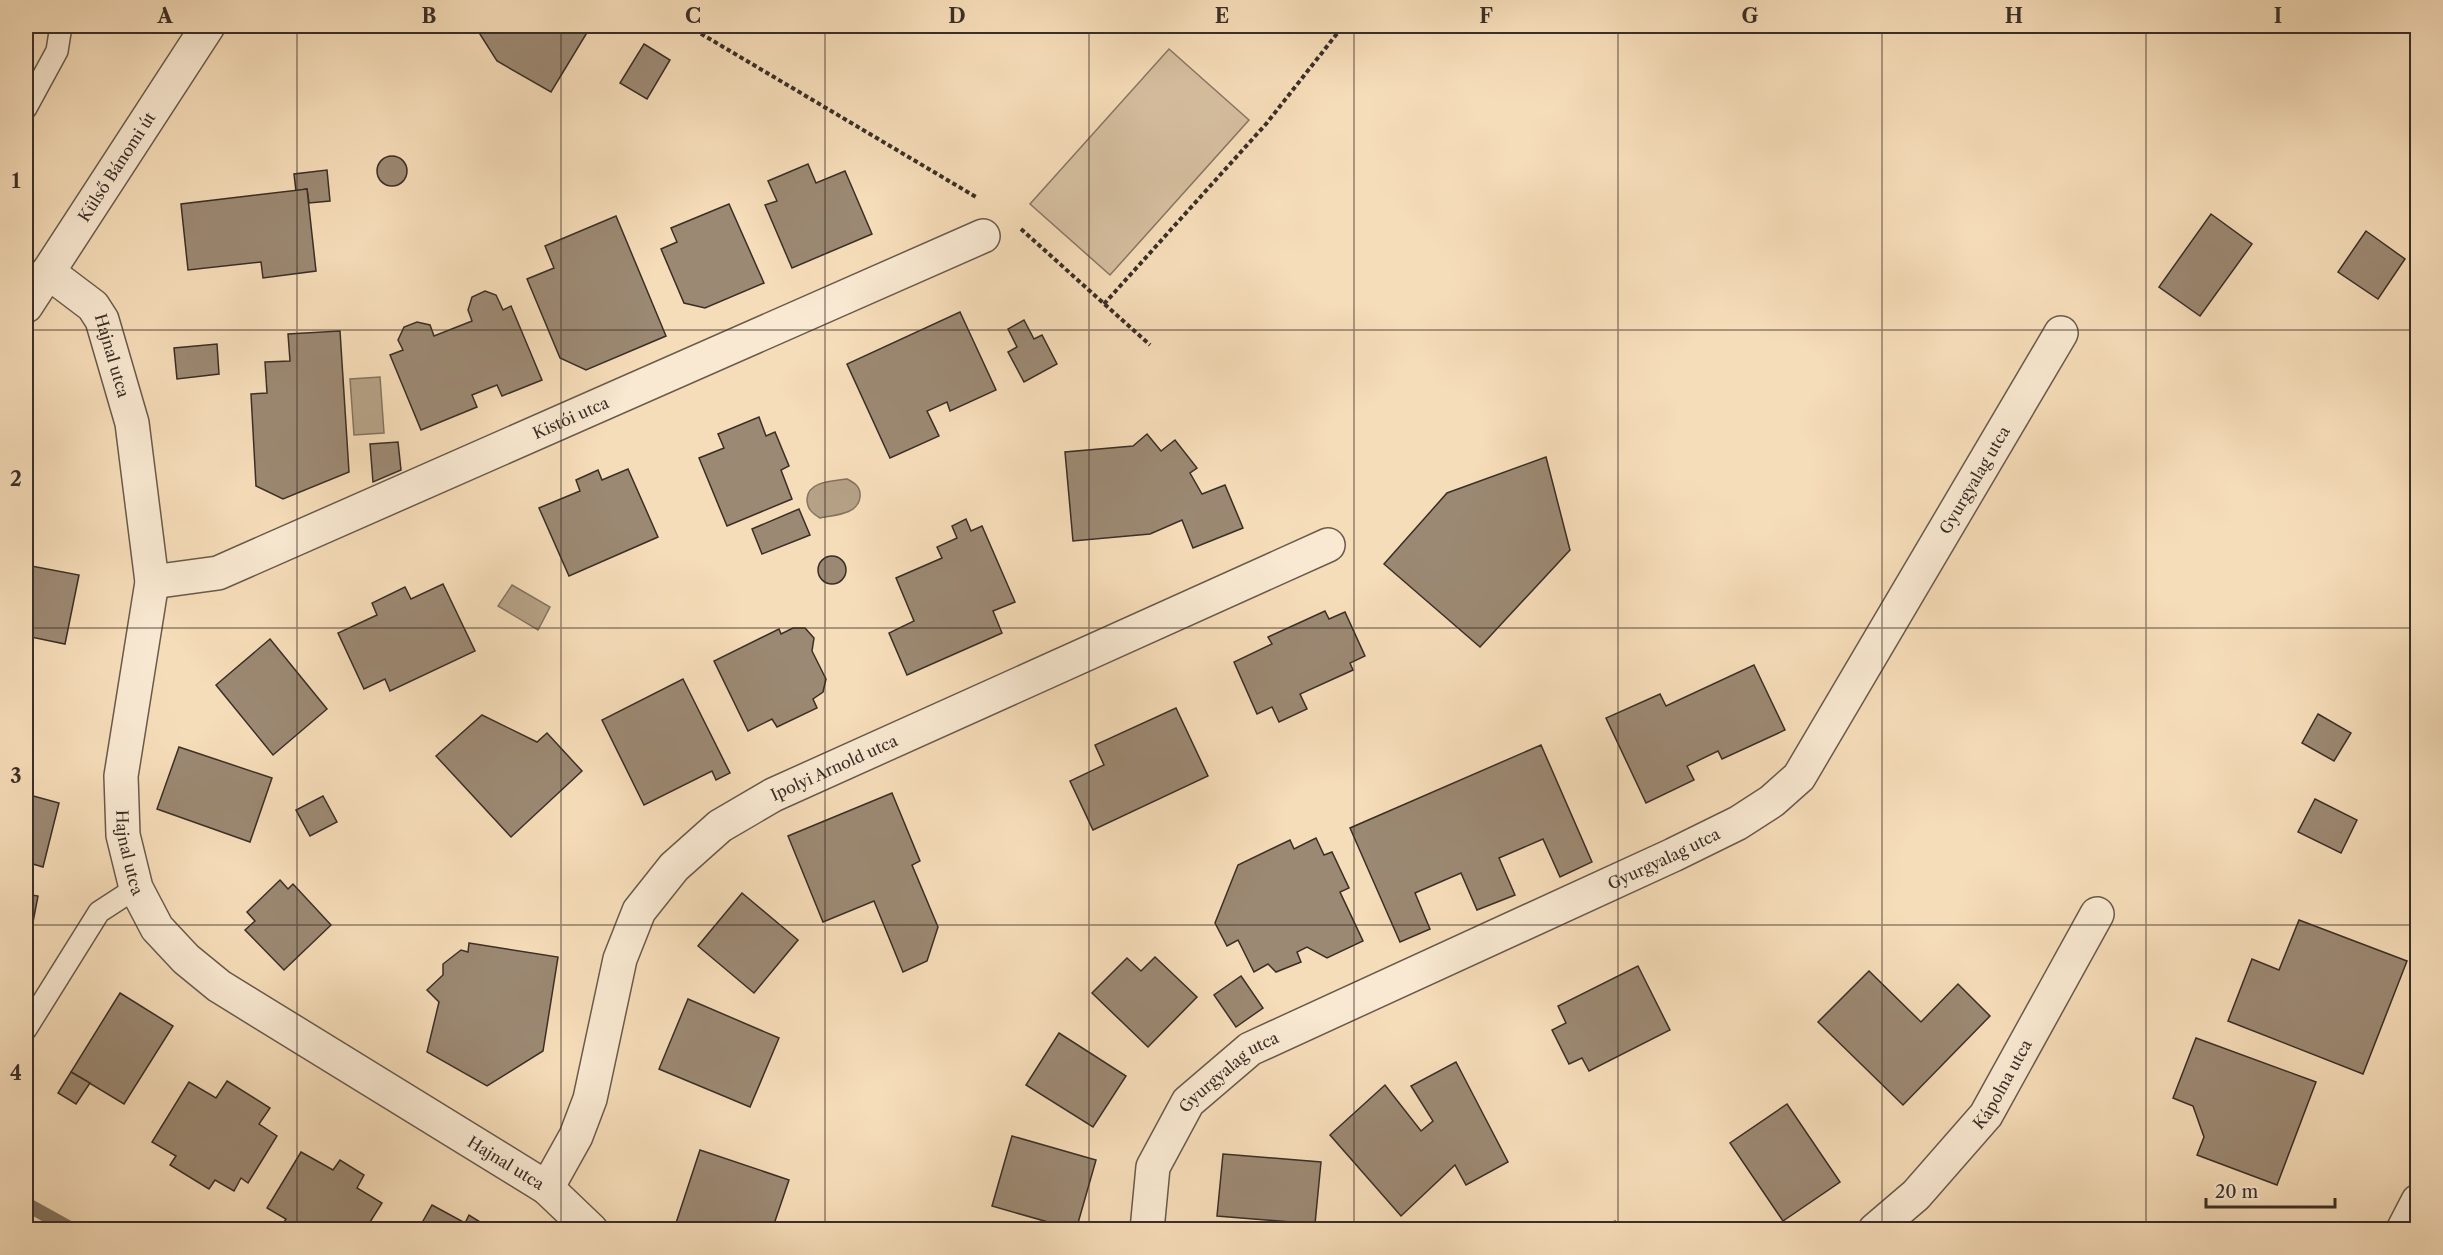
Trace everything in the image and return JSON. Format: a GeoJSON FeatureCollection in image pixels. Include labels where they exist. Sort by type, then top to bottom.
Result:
{"type":"FeatureCollection","features":[{"type":"Feature","properties":{"kind":"street","name":"Külső Bánomi út"},"geometry":{"type":"LineString","coordinates":[[26,306],[208,26]]}},
{"type":"Feature","properties":{"kind":"street","name":"Kistói utca"},"geometry":{"type":"LineString","coordinates":[[152,582],[218,573],[983,236]]}},
{"type":"Feature","properties":{"kind":"street","name":"Hajnal utca"},"geometry":{"type":"LineString","coordinates":[[48,272],[93,306],[102,320],[132,423],[152,582],[122,776],[123,835],[136,888],[158,928],[186,959],[219,986],[547,1188],[591,1230]]}},
{"type":"Feature","properties":{"kind":"street","name":"Gyurgyalag utca"},"geometry":{"type":"LineString","coordinates":[[1147,1230],[1153,1167],[1188,1102],[1250,1049],[1738,824],[1772,801],[1799,777],[2061,333]]}},
{"type":"Feature","properties":{"kind":"street","name":"Ipolyi Arnold utca"},"geometry":{"type":"LineString","coordinates":[[547,1188],[576,1136],[590,1099],[620,959],[639,911],[674,867],[720,826],[773,795],[1328,545]]}},
{"type":"Feature","properties":{"kind":"street","name":"Kápolna utca"},"geometry":{"type":"LineString","coordinates":[[1875,1230],[1916,1195],[1986,1115],[2097,914]]}},
{"type":"Feature","properties":{"kind":"street"},"geometry":{"type":"LineString","coordinates":[[2403,1230],[2418,1201]]}},
{"type":"Feature","properties":{"kind":"lane"},"geometry":{"type":"LineString","coordinates":[[26,108],[57,51],[61,26]]}},
{"type":"Feature","properties":{"kind":"lane"},"geometry":{"type":"LineString","coordinates":[[26,1029],[99,912],[136,888]]}},
{"type":"Feature","properties":{"kind":"path"},"geometry":{"type":"LineString","coordinates":[[688,26],[983,200]]}},
{"type":"Feature","properties":{"kind":"path"},"geometry":{"type":"LineString","coordinates":[[1104,304],[1266,124],[1343,26]]}},
{"type":"Feature","properties":{"kind":"path"},"geometry":{"type":"LineString","coordinates":[[1020,228],[1150,345]]}},
{"type":"Feature","properties":{"kind":"shaded area"},"geometry":{"type":"Polygon","coordinates":[[[1169,49],[1249,120],[1110,275],[1030,204],[1169,49]]]}},
{"type":"Feature","properties":{"kind":"shaded area"},"geometry":{"type":"Polygon","coordinates":[[[380,377],[384,433],[354,435],[350,379],[380,377]]]}},
{"type":"Feature","properties":{"kind":"shaded area"},"geometry":{"type":"Polygon","coordinates":[[[847,479],[860,491],[855,507],[844,513],[820,518],[810,510],[808,493],[816,485],[847,479]]]}},
{"type":"Feature","properties":{"kind":"shaded area"},"geometry":{"type":"Polygon","coordinates":[[[512,585],[550,607],[538,630],[498,606],[512,585]]]}},
{"type":"Feature","properties":{"kind":"building"},"geometry":{"type":"Polygon","coordinates":[[[481,26],[591,26],[551,92],[497,61],[478,31],[481,26]]]}},
{"type":"Feature","properties":{"kind":"building"},"geometry":{"type":"Polygon","coordinates":[[[644,44],[670,60],[647,99],[620,83],[644,44]]]}},
{"type":"Feature","properties":{"kind":"building"},"geometry":{"type":"Polygon","coordinates":[[[392,156],[403,160],[407,171],[403,182],[392,186],[381,182],[377,171],[381,160],[392,156]]]}},
{"type":"Feature","properties":{"kind":"building"},"geometry":{"type":"Polygon","coordinates":[[[808,164],[816,183],[845,171],[872,234],[792,268],[765,205],[777,201],[768,181],[808,164]]]}},
{"type":"Feature","properties":{"kind":"building"},"geometry":{"type":"Polygon","coordinates":[[[327,170],[330,201],[309,203],[307,189],[296,191],[294,174],[327,170]]]}},
{"type":"Feature","properties":{"kind":"building"},"geometry":{"type":"Polygon","coordinates":[[[307,189],[316,271],[263,278],[261,262],[188,270],[181,204],[307,189]]]}},
{"type":"Feature","properties":{"kind":"building"},"geometry":{"type":"Polygon","coordinates":[[[729,204],[764,283],[705,308],[684,303],[661,249],[677,242],[671,228],[729,204]]]}},
{"type":"Feature","properties":{"kind":"building"},"geometry":{"type":"Polygon","coordinates":[[[2211,214],[2252,244],[2200,316],[2159,287],[2211,214]]]}},
{"type":"Feature","properties":{"kind":"building"},"geometry":{"type":"Polygon","coordinates":[[[616,216],[666,336],[586,370],[560,358],[527,279],[554,268],[545,246],[616,216]]]}},
{"type":"Feature","properties":{"kind":"building"},"geometry":{"type":"Polygon","coordinates":[[[2366,231],[2405,259],[2378,299],[2338,272],[2366,231]]]}},
{"type":"Feature","properties":{"kind":"building"},"geometry":{"type":"Polygon","coordinates":[[[485,291],[496,295],[503,310],[511,306],[542,380],[502,396],[497,385],[472,395],[477,407],[421,430],[390,355],[403,350],[398,340],[404,327],[417,322],[430,325],[434,336],[472,321],[468,310],[472,297],[485,291]]]}},
{"type":"Feature","properties":{"kind":"building"},"geometry":{"type":"Polygon","coordinates":[[[960,312],[996,390],[950,411],[947,402],[927,411],[939,436],[890,458],[847,364],[960,312]]]}},
{"type":"Feature","properties":{"kind":"building"},"geometry":{"type":"Polygon","coordinates":[[[1024,320],[1034,339],[1042,335],[1057,364],[1024,382],[1008,352],[1017,347],[1008,329],[1024,320]]]}},
{"type":"Feature","properties":{"kind":"building"},"geometry":{"type":"Polygon","coordinates":[[[340,331],[349,472],[283,499],[256,486],[251,394],[267,393],[265,362],[290,361],[288,334],[340,331]]]}},
{"type":"Feature","properties":{"kind":"building"},"geometry":{"type":"Polygon","coordinates":[[[217,344],[219,374],[177,379],[174,348],[217,344]]]}},
{"type":"Feature","properties":{"kind":"building"},"geometry":{"type":"Polygon","coordinates":[[[759,417],[766,436],[775,432],[789,466],[781,470],[792,499],[727,526],[699,458],[724,448],[718,434],[759,417]]]}},
{"type":"Feature","properties":{"kind":"building"},"geometry":{"type":"Polygon","coordinates":[[[1147,434],[1161,451],[1175,440],[1197,468],[1190,473],[1202,494],[1225,485],[1243,528],[1193,548],[1182,520],[1150,534],[1073,541],[1065,452],[1133,446],[1147,434]]]}},
{"type":"Feature","properties":{"kind":"building"},"geometry":{"type":"Polygon","coordinates":[[[398,442],[401,470],[373,482],[370,444],[398,442]]]}},
{"type":"Feature","properties":{"kind":"building"},"geometry":{"type":"Polygon","coordinates":[[[1546,457],[1570,550],[1480,647],[1384,564],[1447,493],[1546,457]]]}},
{"type":"Feature","properties":{"kind":"building"},"geometry":{"type":"Polygon","coordinates":[[[628,469],[658,537],[569,576],[539,508],[580,491],[576,480],[598,470],[602,480],[628,469]]]}},
{"type":"Feature","properties":{"kind":"building"},"geometry":{"type":"Polygon","coordinates":[[[799,509],[810,535],[762,554],[752,529],[799,509]]]}},
{"type":"Feature","properties":{"kind":"building"},"geometry":{"type":"Polygon","coordinates":[[[966,519],[971,531],[982,526],[1015,602],[993,611],[1002,633],[907,675],[889,633],[914,621],[896,578],[942,558],[937,547],[957,538],[952,526],[966,519]]]}},
{"type":"Feature","properties":{"kind":"building"},"geometry":{"type":"Polygon","coordinates":[[[832,556],[842,560],[846,570],[842,580],[832,584],[822,580],[818,570],[822,560],[832,556]]]}},
{"type":"Feature","properties":{"kind":"building"},"geometry":{"type":"Polygon","coordinates":[[[26,565],[79,575],[65,644],[26,636],[26,565]]]}},
{"type":"Feature","properties":{"kind":"building"},"geometry":{"type":"Polygon","coordinates":[[[443,584],[475,651],[390,691],[385,679],[364,689],[338,633],[377,615],[372,603],[405,587],[411,599],[443,584]]]}},
{"type":"Feature","properties":{"kind":"building"},"geometry":{"type":"Polygon","coordinates":[[[1325,611],[1329,619],[1345,612],[1365,656],[1350,663],[1353,670],[1300,694],[1307,709],[1279,722],[1272,707],[1257,714],[1234,662],[1272,644],[1268,637],[1325,611]]]}},
{"type":"Feature","properties":{"kind":"building"},"geometry":{"type":"Polygon","coordinates":[[[793,628],[805,628],[814,638],[812,651],[826,679],[823,692],[813,699],[817,708],[777,727],[772,719],[748,731],[714,661],[779,629],[781,634],[793,628]]]}},
{"type":"Feature","properties":{"kind":"building"},"geometry":{"type":"Polygon","coordinates":[[[270,639],[327,709],[273,755],[216,685],[270,639]]]}},
{"type":"Feature","properties":{"kind":"building"},"geometry":{"type":"Polygon","coordinates":[[[1754,665],[1785,730],[1722,759],[1718,751],[1687,766],[1694,780],[1646,803],[1606,718],[1660,694],[1666,706],[1754,665]]]}},
{"type":"Feature","properties":{"kind":"building"},"geometry":{"type":"Polygon","coordinates":[[[683,679],[730,773],[716,780],[712,771],[644,805],[602,720],[683,679]]]}},
{"type":"Feature","properties":{"kind":"building"},"geometry":{"type":"Polygon","coordinates":[[[1176,708],[1208,776],[1093,830],[1070,781],[1104,765],[1095,745],[1176,708]]]}},
{"type":"Feature","properties":{"kind":"building"},"geometry":{"type":"Polygon","coordinates":[[[2318,714],[2351,733],[2334,761],[2302,743],[2318,714]]]}},
{"type":"Feature","properties":{"kind":"building"},"geometry":{"type":"Polygon","coordinates":[[[482,715],[537,742],[547,733],[582,771],[511,837],[436,756],[482,715]]]}},
{"type":"Feature","properties":{"kind":"building"},"geometry":{"type":"Polygon","coordinates":[[[1541,745],[1592,862],[1560,877],[1543,839],[1499,858],[1515,895],[1477,910],[1461,873],[1415,893],[1430,929],[1400,942],[1350,828],[1541,745]]]}},
{"type":"Feature","properties":{"kind":"building"},"geometry":{"type":"Polygon","coordinates":[[[179,747],[272,778],[250,842],[157,809],[179,747]]]}},
{"type":"Feature","properties":{"kind":"building"},"geometry":{"type":"Polygon","coordinates":[[[892,793],[920,861],[912,865],[938,927],[927,961],[903,972],[874,901],[823,922],[788,836],[892,793]]]}},
{"type":"Feature","properties":{"kind":"building"},"geometry":{"type":"Polygon","coordinates":[[[26,794],[59,803],[43,867],[26,862],[26,794]]]}},
{"type":"Feature","properties":{"kind":"building"},"geometry":{"type":"Polygon","coordinates":[[[323,796],[337,822],[310,836],[296,810],[323,796]]]}},
{"type":"Feature","properties":{"kind":"building"},"geometry":{"type":"Polygon","coordinates":[[[2315,799],[2357,820],[2341,853],[2298,832],[2315,799]]]}},
{"type":"Feature","properties":{"kind":"building"},"geometry":{"type":"Polygon","coordinates":[[[1316,838],[1324,855],[1332,852],[1349,888],[1340,892],[1363,941],[1327,958],[1307,947],[1297,952],[1301,962],[1276,972],[1268,964],[1254,972],[1238,940],[1227,946],[1215,923],[1238,865],[1290,840],[1294,849],[1316,838]]]}},
{"type":"Feature","properties":{"kind":"building"},"geometry":{"type":"Polygon","coordinates":[[[280,880],[288,889],[293,884],[331,925],[284,970],[245,930],[255,921],[247,912],[280,880]]]}},
{"type":"Feature","properties":{"kind":"building"},"geometry":{"type":"Polygon","coordinates":[[[742,893],[798,940],[754,993],[698,946],[742,893]]]}},
{"type":"Feature","properties":{"kind":"building"},"geometry":{"type":"Polygon","coordinates":[[[26,894],[38,896],[26,958],[26,894]]]}},
{"type":"Feature","properties":{"kind":"building"},"geometry":{"type":"Polygon","coordinates":[[[2299,920],[2407,961],[2363,1074],[2228,1021],[2252,959],[2279,970],[2299,920]]]}},
{"type":"Feature","properties":{"kind":"building"},"geometry":{"type":"Polygon","coordinates":[[[469,943],[558,957],[543,1051],[487,1086],[427,1052],[439,1002],[427,990],[443,975],[443,964],[461,950],[468,952],[469,943]]]}},
{"type":"Feature","properties":{"kind":"building"},"geometry":{"type":"Polygon","coordinates":[[[1155,957],[1197,997],[1148,1047],[1092,993],[1127,958],[1141,971],[1155,957]]]}},
{"type":"Feature","properties":{"kind":"building"},"geometry":{"type":"Polygon","coordinates":[[[1638,966],[1670,1030],[1589,1071],[1582,1058],[1569,1064],[1552,1030],[1566,1023],[1558,1006],[1638,966]]]}},
{"type":"Feature","properties":{"kind":"building"},"geometry":{"type":"Polygon","coordinates":[[[1869,971],[1921,1022],[1958,984],[1990,1016],[1903,1105],[1818,1022],[1869,971]]]}},
{"type":"Feature","properties":{"kind":"building"},"geometry":{"type":"Polygon","coordinates":[[[1241,976],[1263,1008],[1236,1027],[1214,995],[1241,976]]]}},
{"type":"Feature","properties":{"kind":"building"},"geometry":{"type":"Polygon","coordinates":[[[120,993],[173,1026],[124,1104],[71,1072],[120,993]]]}},
{"type":"Feature","properties":{"kind":"building"},"geometry":{"type":"Polygon","coordinates":[[[688,999],[779,1038],[750,1107],[659,1069],[688,999]]]}},
{"type":"Feature","properties":{"kind":"building"},"geometry":{"type":"Polygon","coordinates":[[[1059,1033],[1126,1076],[1093,1127],[1026,1085],[1059,1033]]]}},
{"type":"Feature","properties":{"kind":"building"},"geometry":{"type":"Polygon","coordinates":[[[2196,1038],[2316,1082],[2277,1185],[2197,1155],[2204,1137],[2193,1106],[2173,1098],[2196,1038]]]}},
{"type":"Feature","properties":{"kind":"building"},"geometry":{"type":"Polygon","coordinates":[[[1456,1062],[1508,1162],[1466,1185],[1455,1165],[1401,1216],[1330,1135],[1385,1085],[1421,1131],[1433,1121],[1411,1086],[1456,1062]]]}},
{"type":"Feature","properties":{"kind":"building"},"geometry":{"type":"Polygon","coordinates":[[[71,1072],[90,1083],[76,1104],[58,1093],[71,1072]]]}},
{"type":"Feature","properties":{"kind":"building"},"geometry":{"type":"Polygon","coordinates":[[[227,1081],[270,1108],[259,1124],[277,1136],[248,1183],[241,1178],[234,1191],[215,1180],[209,1189],[170,1165],[176,1156],[152,1142],[189,1082],[216,1098],[227,1081]]]}},
{"type":"Feature","properties":{"kind":"building"},"geometry":{"type":"Polygon","coordinates":[[[1787,1104],[1840,1182],[1783,1221],[1730,1143],[1787,1104]]]}},
{"type":"Feature","properties":{"kind":"building"},"geometry":{"type":"Polygon","coordinates":[[[1012,1136],[1096,1160],[1076,1230],[992,1206],[1012,1136]]]}},
{"type":"Feature","properties":{"kind":"building"},"geometry":{"type":"Polygon","coordinates":[[[700,1150],[789,1180],[772,1230],[686,1230],[675,1226],[700,1150]]]}},
{"type":"Feature","properties":{"kind":"building"},"geometry":{"type":"Polygon","coordinates":[[[301,1152],[333,1170],[340,1160],[364,1175],[357,1188],[382,1203],[365,1230],[279,1230],[286,1219],[267,1208],[301,1152]]]}},
{"type":"Feature","properties":{"kind":"building"},"geometry":{"type":"Polygon","coordinates":[[[1223,1154],[1321,1162],[1315,1224],[1217,1216],[1223,1154]]]}},
{"type":"Feature","properties":{"kind":"building"},"geometry":{"type":"Polygon","coordinates":[[[432,1205],[465,1223],[469,1215],[493,1230],[418,1230],[432,1205]]]}},
{"type":"Feature","properties":{"kind":"building"},"geometry":{"type":"Polygon","coordinates":[[[1615,1221],[1620,1230],[1603,1230],[1615,1221]]]}},
{"type":"Feature","properties":{"kind":"waterway"},"geometry":{"type":"LineString","coordinates":[[26,1204],[73,1230]]}}]}
